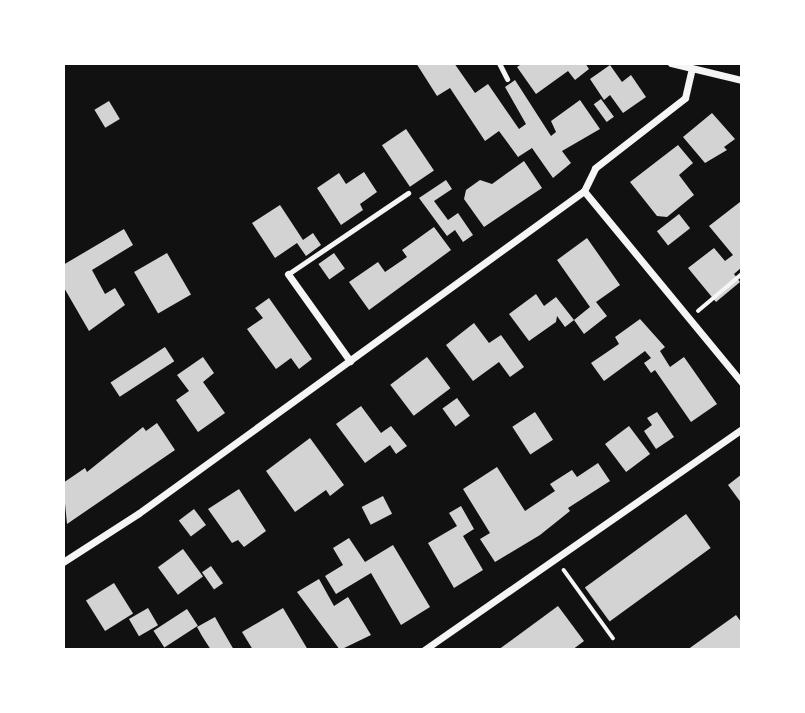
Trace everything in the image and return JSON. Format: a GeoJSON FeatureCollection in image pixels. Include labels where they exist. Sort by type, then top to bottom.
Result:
{"type":"FeatureCollection","features":[{"type":"Feature","properties":{"kind":"street"},"geometry":{"type":"LineString","coordinates":[[671,63],[691,72],[742,80]]}},
{"type":"Feature","properties":{"kind":"street"},"geometry":{"type":"LineString","coordinates":[[63,562],[139,513],[584,191],[595,168],[685,98],[691,72]]}},
{"type":"Feature","properties":{"kind":"street"},"geometry":{"type":"LineString","coordinates":[[584,191],[742,383]]}},
{"type":"Feature","properties":{"kind":"street"},"geometry":{"type":"LineString","coordinates":[[288,274],[349,361]]}},
{"type":"Feature","properties":{"kind":"street"},"geometry":{"type":"LineString","coordinates":[[424,650],[742,429]]}},
{"type":"Feature","properties":{"kind":"lane"},"geometry":{"type":"LineString","coordinates":[[499,63],[507,79]]}},
{"type":"Feature","properties":{"kind":"lane"},"geometry":{"type":"LineString","coordinates":[[288,274],[408,193]]}},
{"type":"Feature","properties":{"kind":"path"},"geometry":{"type":"LineString","coordinates":[[688,319],[742,274]]}},
{"type":"Feature","properties":{"kind":"path"},"geometry":{"type":"LineString","coordinates":[[556,559],[613,638]]}},
{"type":"Feature","properties":{"kind":"building"},"geometry":{"type":"Polygon","coordinates":[[[416,63],[454,63],[475,93],[488,84],[519,129],[526,124],[505,87],[515,80],[551,136],[556,132],[551,121],[580,100],[600,129],[562,151],[571,163],[553,178],[532,148],[518,157],[499,131],[485,141],[450,88],[437,96],[416,63]]]}},
{"type":"Feature","properties":{"kind":"building"},"geometry":{"type":"Polygon","coordinates":[[[523,63],[585,63],[589,69],[575,80],[568,71],[536,94],[517,67],[523,63]]]}},
{"type":"Feature","properties":{"kind":"building"},"geometry":{"type":"Polygon","coordinates":[[[610,65],[622,82],[631,75],[646,97],[623,113],[610,95],[604,100],[590,79],[610,65]]]}},
{"type":"Feature","properties":{"kind":"building"},"geometry":{"type":"Polygon","coordinates":[[[601,99],[614,117],[607,122],[594,104],[601,99]]]}},
{"type":"Feature","properties":{"kind":"building"},"geometry":{"type":"Polygon","coordinates":[[[109,101],[120,119],[105,128],[94,110],[109,101]]]}},
{"type":"Feature","properties":{"kind":"building"},"geometry":{"type":"Polygon","coordinates":[[[712,113],[735,139],[724,147],[727,150],[705,163],[683,137],[712,113]]]}},
{"type":"Feature","properties":{"kind":"building"},"geometry":{"type":"Polygon","coordinates":[[[406,129],[434,170],[410,187],[382,145],[406,129]]]}},
{"type":"Feature","properties":{"kind":"building"},"geometry":{"type":"Polygon","coordinates":[[[678,145],[693,163],[679,175],[694,195],[667,217],[657,216],[630,182],[678,145]]]}},
{"type":"Feature","properties":{"kind":"building"},"geometry":{"type":"Polygon","coordinates":[[[524,161],[542,188],[484,227],[464,199],[466,190],[480,180],[492,184],[524,161]]]}},
{"type":"Feature","properties":{"kind":"building"},"geometry":{"type":"Polygon","coordinates":[[[364,172],[377,192],[360,204],[363,210],[341,225],[317,188],[339,173],[346,184],[364,172]]]}},
{"type":"Feature","properties":{"kind":"building"},"geometry":{"type":"Polygon","coordinates":[[[446,180],[452,189],[434,201],[448,220],[458,213],[473,235],[463,242],[455,230],[447,236],[419,198],[446,180]]]}},
{"type":"Feature","properties":{"kind":"building"},"geometry":{"type":"Polygon","coordinates":[[[740,202],[742,267],[734,274],[740,282],[716,302],[688,268],[714,248],[725,261],[733,255],[709,226],[740,202]]]}},
{"type":"Feature","properties":{"kind":"building"},"geometry":{"type":"Polygon","coordinates":[[[280,205],[303,240],[313,233],[321,245],[306,256],[297,243],[275,258],[252,223],[280,205]]]}},
{"type":"Feature","properties":{"kind":"building"},"geometry":{"type":"Polygon","coordinates":[[[679,214],[690,228],[668,245],[657,231],[679,214]]]}},
{"type":"Feature","properties":{"kind":"building"},"geometry":{"type":"Polygon","coordinates":[[[434,227],[451,250],[369,310],[349,282],[378,262],[385,272],[407,257],[402,250],[434,227]]]}},
{"type":"Feature","properties":{"kind":"building"},"geometry":{"type":"Polygon","coordinates":[[[124,229],[133,245],[92,270],[105,294],[115,288],[125,305],[89,331],[63,286],[63,265],[124,229]]]}},
{"type":"Feature","properties":{"kind":"building"},"geometry":{"type":"Polygon","coordinates":[[[587,238],[620,285],[596,302],[607,316],[584,334],[574,320],[590,307],[557,260],[587,238]]]}},
{"type":"Feature","properties":{"kind":"building"},"geometry":{"type":"Polygon","coordinates":[[[167,253],[191,295],[158,314],[134,272],[167,253]]]}},
{"type":"Feature","properties":{"kind":"building"},"geometry":{"type":"Polygon","coordinates":[[[334,253],[345,269],[329,279],[318,264],[334,253]]]}},
{"type":"Feature","properties":{"kind":"building"},"geometry":{"type":"Polygon","coordinates":[[[536,294],[544,306],[556,297],[574,320],[565,327],[557,316],[556,322],[529,341],[509,314],[536,294]]]}},
{"type":"Feature","properties":{"kind":"building"},"geometry":{"type":"Polygon","coordinates":[[[269,298],[312,359],[299,369],[291,358],[276,369],[247,329],[263,318],[255,308],[269,298]]]}},
{"type":"Feature","properties":{"kind":"building"},"geometry":{"type":"Polygon","coordinates":[[[640,319],[665,347],[660,351],[670,367],[684,357],[717,404],[691,422],[655,370],[651,373],[644,363],[651,358],[645,351],[604,381],[591,363],[619,344],[615,337],[640,319]]]}},
{"type":"Feature","properties":{"kind":"building"},"geometry":{"type":"Polygon","coordinates":[[[474,323],[489,343],[501,335],[524,367],[510,377],[499,362],[473,381],[446,345],[474,323]]]}},
{"type":"Feature","properties":{"kind":"building"},"geometry":{"type":"Polygon","coordinates":[[[165,347],[174,361],[120,397],[110,382],[165,347]]]}},
{"type":"Feature","properties":{"kind":"building"},"geometry":{"type":"Polygon","coordinates":[[[203,357],[214,373],[203,382],[225,413],[198,432],[176,400],[189,391],[177,375],[203,357]]]}},
{"type":"Feature","properties":{"kind":"building"},"geometry":{"type":"Polygon","coordinates":[[[427,357],[450,388],[414,416],[390,385],[427,357]]]}},
{"type":"Feature","properties":{"kind":"building"},"geometry":{"type":"Polygon","coordinates":[[[457,398],[470,416],[455,426],[442,409],[457,398]]]}},
{"type":"Feature","properties":{"kind":"building"},"geometry":{"type":"Polygon","coordinates":[[[361,406],[381,433],[391,426],[407,446],[396,454],[390,445],[365,463],[336,424],[361,406]]]}},
{"type":"Feature","properties":{"kind":"building"},"geometry":{"type":"Polygon","coordinates":[[[535,412],[553,440],[530,454],[512,427],[535,412]]]}},
{"type":"Feature","properties":{"kind":"building"},"geometry":{"type":"Polygon","coordinates":[[[657,412],[674,437],[656,449],[644,431],[652,425],[647,418],[657,412]]]}},
{"type":"Feature","properties":{"kind":"building"},"geometry":{"type":"Polygon","coordinates":[[[157,423],[175,450],[67,524],[63,483],[85,468],[87,472],[143,427],[146,431],[157,423]]]}},
{"type":"Feature","properties":{"kind":"building"},"geometry":{"type":"Polygon","coordinates":[[[629,426],[650,454],[626,472],[605,444],[629,426]]]}},
{"type":"Feature","properties":{"kind":"building"},"geometry":{"type":"Polygon","coordinates":[[[310,438],[344,485],[330,496],[326,490],[295,512],[266,471],[310,438]]]}},
{"type":"Feature","properties":{"kind":"building"},"geometry":{"type":"Polygon","coordinates":[[[598,463],[610,481],[568,508],[570,511],[540,535],[495,562],[480,539],[490,533],[463,489],[497,467],[525,511],[555,491],[550,484],[572,470],[577,477],[598,463]]]}},
{"type":"Feature","properties":{"kind":"building"},"geometry":{"type":"Polygon","coordinates":[[[742,474],[742,504],[728,485],[742,474]]]}},
{"type":"Feature","properties":{"kind":"building"},"geometry":{"type":"Polygon","coordinates":[[[239,489],[266,531],[244,547],[238,540],[232,543],[208,509],[239,489]]]}},
{"type":"Feature","properties":{"kind":"building"},"geometry":{"type":"Polygon","coordinates":[[[383,496],[392,514],[371,525],[362,507],[383,496]]]}},
{"type":"Feature","properties":{"kind":"building"},"geometry":{"type":"Polygon","coordinates":[[[461,506],[474,529],[463,536],[483,570],[454,588],[428,543],[457,526],[449,513],[461,506]]]}},
{"type":"Feature","properties":{"kind":"building"},"geometry":{"type":"Polygon","coordinates":[[[194,509],[206,525],[191,536],[179,520],[194,509]]]}},
{"type":"Feature","properties":{"kind":"building"},"geometry":{"type":"Polygon","coordinates":[[[686,514],[711,548],[610,621],[585,587],[686,514]]]}},
{"type":"Feature","properties":{"kind":"building"},"geometry":{"type":"Polygon","coordinates":[[[349,538],[365,562],[393,545],[430,607],[401,625],[371,573],[336,594],[325,576],[343,565],[333,548],[349,538]]]}},
{"type":"Feature","properties":{"kind":"building"},"geometry":{"type":"Polygon","coordinates":[[[183,549],[203,577],[178,595],[158,567],[183,549]]]}},
{"type":"Feature","properties":{"kind":"building"},"geometry":{"type":"Polygon","coordinates":[[[211,566],[223,583],[214,590],[202,572],[211,566]]]}},
{"type":"Feature","properties":{"kind":"building"},"geometry":{"type":"Polygon","coordinates":[[[319,579],[334,606],[348,597],[371,635],[340,650],[297,592],[319,579]]]}},
{"type":"Feature","properties":{"kind":"building"},"geometry":{"type":"Polygon","coordinates":[[[114,583],[133,614],[105,631],[86,600],[114,583]]]}},
{"type":"Feature","properties":{"kind":"building"},"geometry":{"type":"Polygon","coordinates":[[[558,606],[584,641],[572,650],[498,650],[558,606]]]}},
{"type":"Feature","properties":{"kind":"building"},"geometry":{"type":"Polygon","coordinates":[[[148,608],[158,625],[139,636],[129,619],[148,608]]]}},
{"type":"Feature","properties":{"kind":"building"},"geometry":{"type":"Polygon","coordinates":[[[283,608],[308,650],[253,650],[242,632],[283,608]]]}},
{"type":"Feature","properties":{"kind":"building"},"geometry":{"type":"Polygon","coordinates":[[[187,609],[198,626],[164,648],[153,631],[187,609]]]}},
{"type":"Feature","properties":{"kind":"building"},"geometry":{"type":"Polygon","coordinates":[[[736,615],[742,623],[742,650],[687,650],[736,615]]]}},
{"type":"Feature","properties":{"kind":"building"},"geometry":{"type":"Polygon","coordinates":[[[215,617],[234,650],[211,650],[202,636],[197,627],[215,617]]]}}]}
